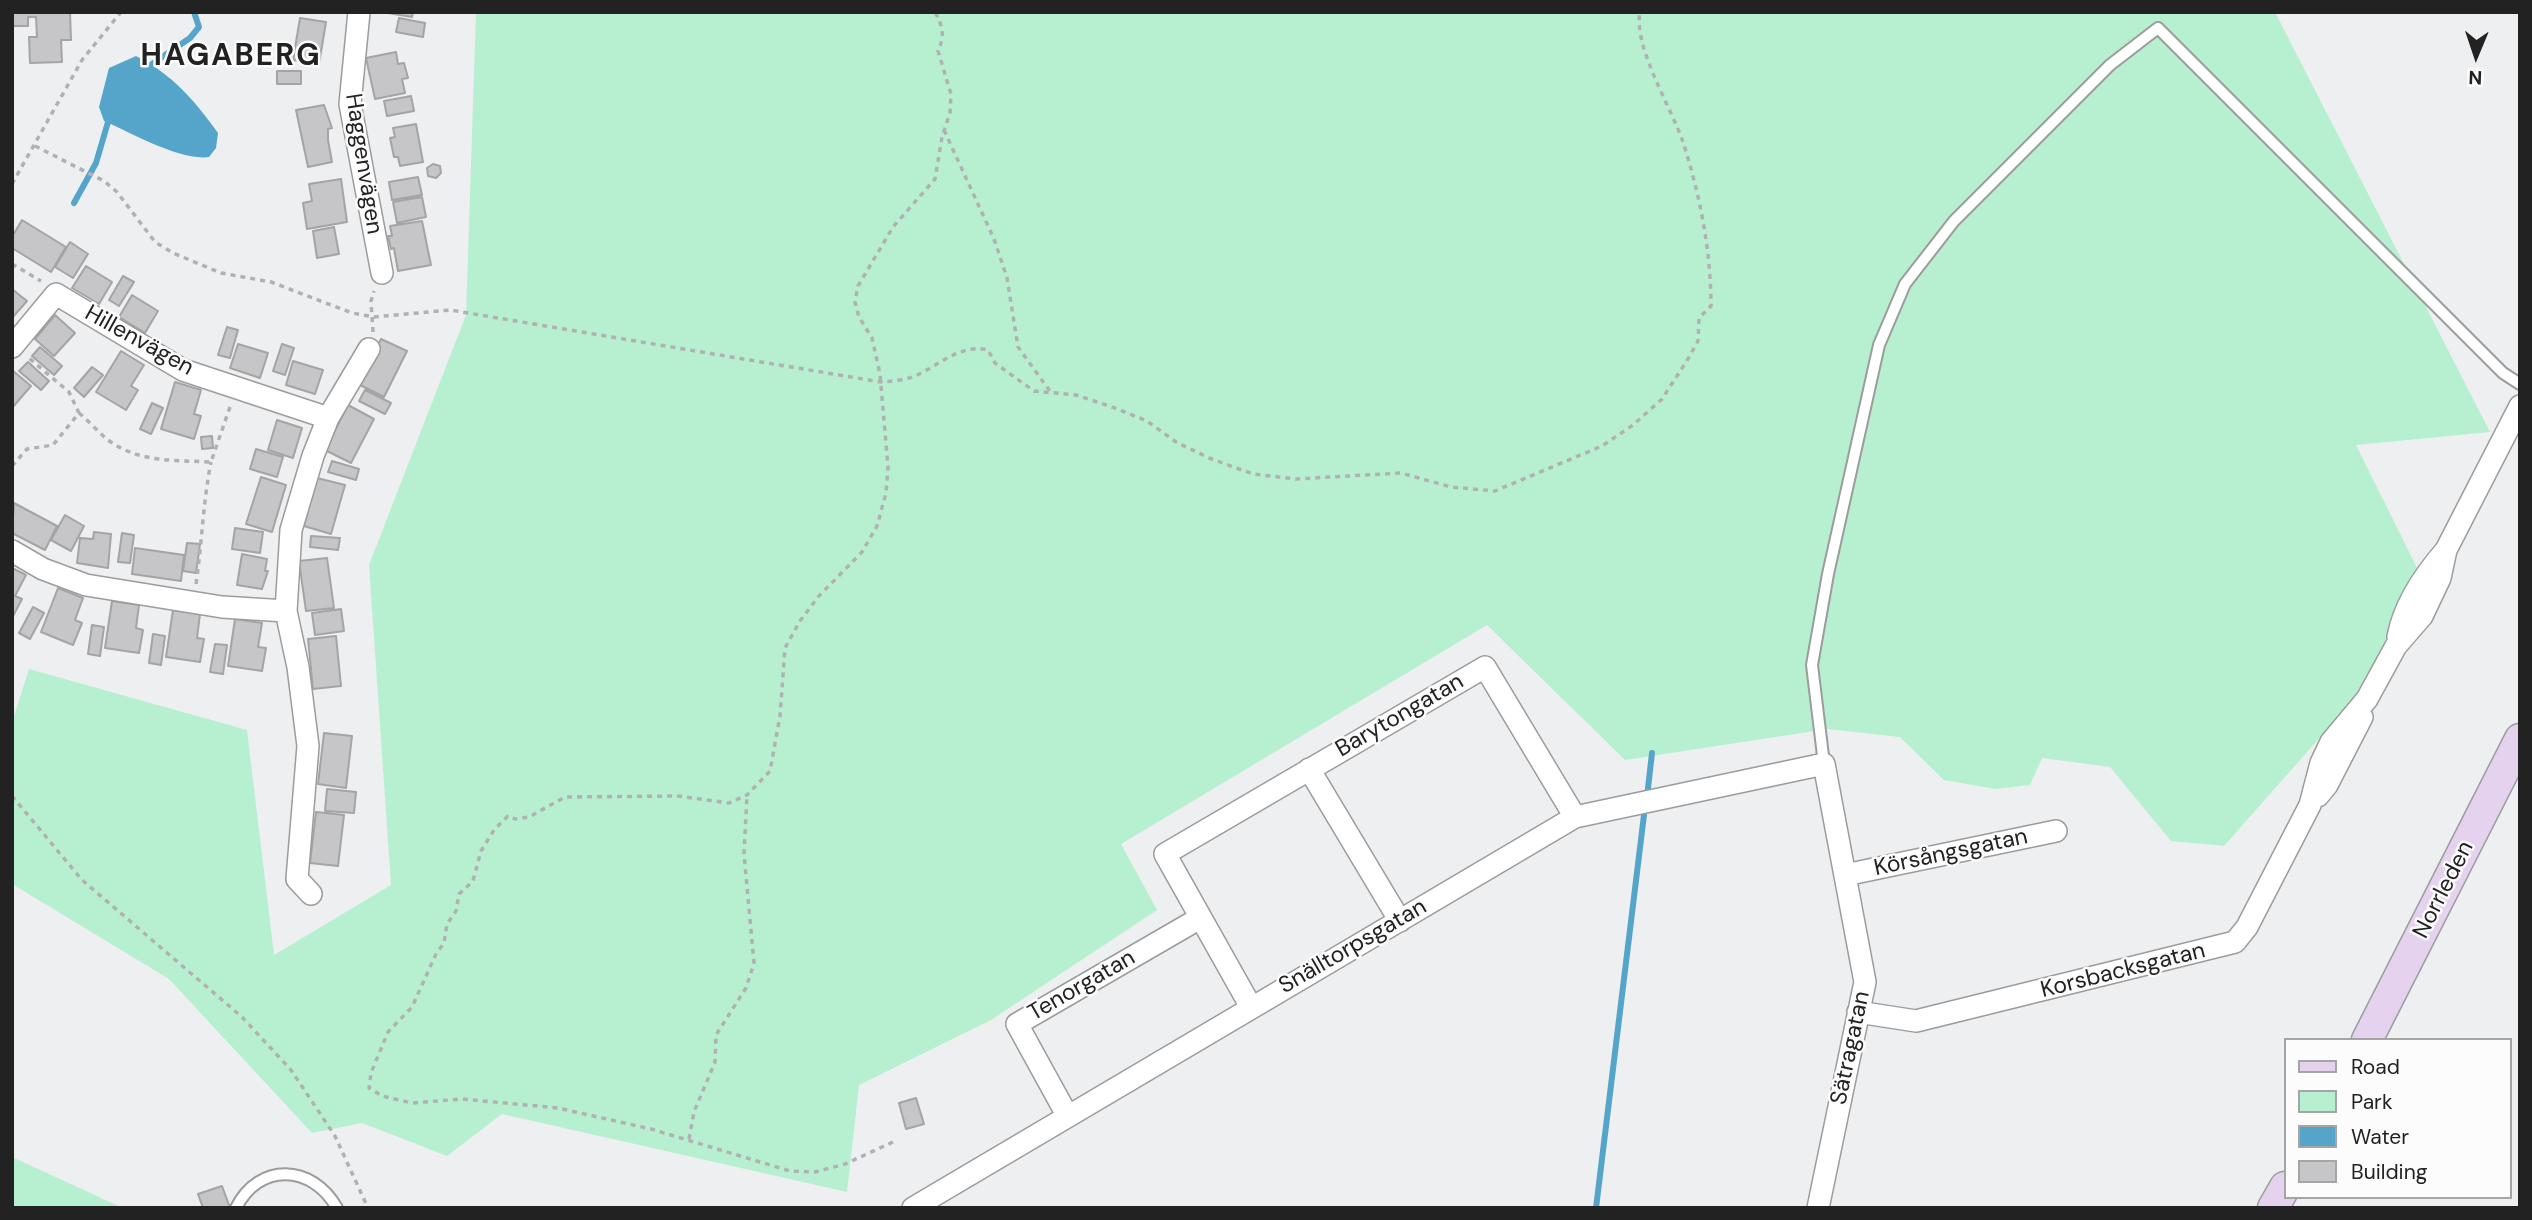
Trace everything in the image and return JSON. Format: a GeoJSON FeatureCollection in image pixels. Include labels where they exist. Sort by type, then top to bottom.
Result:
{"type":"FeatureCollection","features":[{"type":"Feature","properties":{"kind":"main road","name":"Norrleden"},"geometry":{"type":"LineString","coordinates":[[2368,1038],[2520,739]]}},
{"type":"Feature","properties":{"kind":"main road"},"geometry":{"type":"LineString","coordinates":[[2273,1208],[2284,1189]]}},
{"type":"Feature","properties":{"kind":"street","name":"Haggenvägen"},"geometry":{"type":"LineString","coordinates":[[359,12],[350,104],[382,273]]}},
{"type":"Feature","properties":{"kind":"street"},"geometry":{"type":"LineString","coordinates":[[13,346],[56,294]]}},
{"type":"Feature","properties":{"kind":"street","name":"Hillenvägen"},"geometry":{"type":"LineString","coordinates":[[56,294],[183,370],[328,418]]}},
{"type":"Feature","properties":{"kind":"street"},"geometry":{"type":"LineString","coordinates":[[311,894],[297,878],[308,746],[298,667],[286,611],[291,530],[313,456],[328,418],[369,349]]}},
{"type":"Feature","properties":{"kind":"street","name":"Korsbacksgatan"},"geometry":{"type":"LineString","coordinates":[[1858,1012],[1916,1021],[2235,942],[2247,927],[2310,805],[2333,775],[2361,721],[2367,699],[2396,646],[2428,604],[2440,578],[2446,550],[2520,407]]}},
{"type":"Feature","properties":{"kind":"street"},"geometry":{"type":"LineString","coordinates":[[12,551],[43,569],[86,585],[194,602],[286,611]]}},
{"type":"Feature","properties":{"kind":"street","name":"Barytongatan"},"geometry":{"type":"LineString","coordinates":[[1200,918],[1165,854],[1485,667],[1575,817]]}},
{"type":"Feature","properties":{"kind":"street","name":"Snälltorpsgatan"},"geometry":{"type":"LineString","coordinates":[[913,1208],[1575,817],[1824,764]]}},
{"type":"Feature","properties":{"kind":"street","name":"Sätragatan"},"geometry":{"type":"LineString","coordinates":[[1818,1208],[1865,982],[1824,764]]}},
{"type":"Feature","properties":{"kind":"street"},"geometry":{"type":"LineString","coordinates":[[1309,769],[1400,921]]}},
{"type":"Feature","properties":{"kind":"street","name":"Körsångsgatan"},"geometry":{"type":"LineString","coordinates":[[1845,875],[2056,831]]}},
{"type":"Feature","properties":{"kind":"street"},"geometry":{"type":"LineString","coordinates":[[1200,918],[1251,1006]]}},
{"type":"Feature","properties":{"kind":"street","name":"Tenorgatan"},"geometry":{"type":"LineString","coordinates":[[1067,1115],[1017,1024],[1200,918]]}},
{"type":"Feature","properties":{"kind":"lane"},"geometry":{"type":"LineString","coordinates":[[1824,764],[1812,665],[1828,574],[1879,345],[1905,284],[1954,221],[2110,65],[2158,28],[2503,373],[2520,384]]}},
{"type":"Feature","properties":{"kind":"lane"},"geometry":{"type":"LineString","coordinates":[[236,1208],[248,1188],[282,1173],[308,1176],[328,1192],[337,1208]]}},
{"type":"Feature","properties":{"kind":"path"},"geometry":{"type":"LineString","coordinates":[[12,184],[82,60],[121,12]]}},
{"type":"Feature","properties":{"kind":"path"},"geometry":{"type":"LineString","coordinates":[[894,1142],[845,1164],[816,1172],[790,1171],[689,1139],[558,1108],[462,1099],[412,1103],[382,1096],[369,1088],[371,1073],[387,1032],[412,1007],[436,954],[444,943],[447,924],[456,911],[459,894],[473,881],[481,851],[494,830],[508,816],[515,819],[529,817],[565,797],[678,796],[729,803],[747,795],[770,771],[780,716],[785,648],[800,621],[862,552],[877,526],[886,493],[888,467],[881,382],[872,338],[859,317],[855,302],[858,286],[905,209],[935,179],[944,130],[950,114],[950,94],[938,51],[944,39],[943,27],[934,12]]}},
{"type":"Feature","properties":{"kind":"path"},"geometry":{"type":"LineString","coordinates":[[35,146],[104,181],[117,192],[155,242],[173,253],[221,273],[271,282],[326,305],[374,317],[439,308],[466,315],[881,382],[914,377],[964,351],[981,348],[988,350],[995,363],[1034,391],[1053,395],[1076,395],[1147,421],[1176,442],[1253,474],[1296,480],[1401,473],[1451,487],[1494,491],[1612,439],[1662,399],[1698,341],[1699,318],[1711,306],[1707,247],[1693,180],[1671,109],[1644,50],[1637,25],[1640,12]]}},
{"type":"Feature","properties":{"kind":"path"},"geometry":{"type":"LineString","coordinates":[[944,130],[994,239],[1007,278],[1018,347],[1053,395]]}},
{"type":"Feature","properties":{"kind":"path"},"geometry":{"type":"LineString","coordinates":[[12,264],[50,286],[56,294]]}},
{"type":"Feature","properties":{"kind":"path"},"geometry":{"type":"LineString","coordinates":[[369,349],[374,317],[370,301],[382,273]]}},
{"type":"Feature","properties":{"kind":"path"},"geometry":{"type":"LineString","coordinates":[[13,346],[69,392],[79,413],[109,440],[133,453],[161,462],[211,462]]}},
{"type":"Feature","properties":{"kind":"path"},"geometry":{"type":"LineString","coordinates":[[194,602],[205,528],[203,506],[211,462],[236,387]]}},
{"type":"Feature","properties":{"kind":"path"},"geometry":{"type":"LineString","coordinates":[[12,466],[27,450],[53,444],[79,413]]}},
{"type":"Feature","properties":{"kind":"path"},"geometry":{"type":"LineString","coordinates":[[689,1139],[694,1112],[715,1062],[716,1035],[746,988],[754,963],[744,854],[747,795]]}},
{"type":"Feature","properties":{"kind":"path"},"geometry":{"type":"LineString","coordinates":[[12,796],[82,880],[242,1017],[291,1070],[335,1136],[368,1208]]}},
{"type":"Feature","properties":{"kind":"green space"},"geometry":{"type":"Polygon","coordinates":[[[476,12],[2275,12],[2490,432],[2356,445],[2424,582],[2376,674],[2224,846],[2171,841],[2110,767],[2042,758],[2030,785],[1995,789],[1944,780],[1900,737],[1828,729],[1625,760],[1487,625],[1121,844],[1157,910],[991,1020],[859,1085],[847,1192],[502,1114],[447,1156],[362,1123],[312,1133],[169,979],[12,884],[12,722],[29,669],[247,730],[274,955],[391,885],[369,565],[466,315],[476,12]]]}},
{"type":"Feature","properties":{"kind":"green space"},"geometry":{"type":"Polygon","coordinates":[[[12,1157],[123,1208],[12,1208],[12,1157]]]}},
{"type":"Feature","properties":{"kind":"water"},"geometry":{"type":"Polygon","coordinates":[[[136,56],[161,71],[182,89],[218,133],[216,148],[209,157],[170,151],[104,121],[99,107],[109,68],[136,56]]]}},
{"type":"Feature","properties":{"kind":"building"},"geometry":{"type":"Polygon","coordinates":[[[12,12],[70,12],[71,40],[61,40],[62,62],[30,63],[29,37],[37,37],[36,17],[28,17],[28,26],[12,26],[12,12]]]}},
{"type":"Feature","properties":{"kind":"building"},"geometry":{"type":"Polygon","coordinates":[[[382,12],[413,12],[412,17],[382,12]]]}},
{"type":"Feature","properties":{"kind":"building"},"geometry":{"type":"Polygon","coordinates":[[[300,18],[326,22],[319,64],[293,60],[300,18]]]}},
{"type":"Feature","properties":{"kind":"building"},"geometry":{"type":"Polygon","coordinates":[[[399,18],[425,23],[423,37],[396,32],[399,18]]]}},
{"type":"Feature","properties":{"kind":"building"},"geometry":{"type":"Polygon","coordinates":[[[396,52],[398,64],[404,63],[408,78],[402,79],[405,93],[375,99],[366,58],[396,52]]]}},
{"type":"Feature","properties":{"kind":"building"},"geometry":{"type":"Polygon","coordinates":[[[277,71],[301,71],[301,84],[277,84],[277,71]]]}},
{"type":"Feature","properties":{"kind":"building"},"geometry":{"type":"Polygon","coordinates":[[[411,96],[414,111],[387,116],[384,101],[411,96]]]}},
{"type":"Feature","properties":{"kind":"building"},"geometry":{"type":"Polygon","coordinates":[[[324,105],[332,128],[328,129],[328,140],[332,162],[308,167],[296,110],[324,105]]]}},
{"type":"Feature","properties":{"kind":"building"},"geometry":{"type":"Polygon","coordinates":[[[416,124],[423,162],[400,166],[398,157],[394,157],[390,138],[395,137],[393,128],[416,124]]]}},
{"type":"Feature","properties":{"kind":"building"},"geometry":{"type":"Polygon","coordinates":[[[433,164],[440,166],[441,173],[436,178],[428,176],[427,168],[433,164]]]}},
{"type":"Feature","properties":{"kind":"building"},"geometry":{"type":"Polygon","coordinates":[[[418,177],[422,195],[392,200],[389,182],[418,177]]]}},
{"type":"Feature","properties":{"kind":"building"},"geometry":{"type":"Polygon","coordinates":[[[341,179],[347,222],[307,229],[303,203],[312,201],[309,184],[341,179]]]}},
{"type":"Feature","properties":{"kind":"building"},"geometry":{"type":"Polygon","coordinates":[[[422,197],[426,217],[397,223],[393,202],[422,197]]]}},
{"type":"Feature","properties":{"kind":"building"},"geometry":{"type":"Polygon","coordinates":[[[22,220],[66,247],[51,272],[12,248],[12,237],[22,220]]]}},
{"type":"Feature","properties":{"kind":"building"},"geometry":{"type":"Polygon","coordinates":[[[422,221],[431,265],[398,271],[394,248],[391,249],[388,236],[392,236],[390,226],[422,221]]]}},
{"type":"Feature","properties":{"kind":"building"},"geometry":{"type":"Polygon","coordinates":[[[334,227],[339,254],[317,258],[313,231],[334,227]]]}},
{"type":"Feature","properties":{"kind":"building"},"geometry":{"type":"Polygon","coordinates":[[[70,242],[88,254],[73,278],[55,267],[70,242]]]}},
{"type":"Feature","properties":{"kind":"building"},"geometry":{"type":"Polygon","coordinates":[[[86,266],[112,282],[99,304],[72,288],[86,266]]]}},
{"type":"Feature","properties":{"kind":"building"},"geometry":{"type":"Polygon","coordinates":[[[123,276],[134,282],[119,306],[109,300],[123,276]]]}},
{"type":"Feature","properties":{"kind":"building"},"geometry":{"type":"Polygon","coordinates":[[[12,289],[27,301],[12,318],[12,289]]]}},
{"type":"Feature","properties":{"kind":"building"},"geometry":{"type":"Polygon","coordinates":[[[132,295],[158,311],[145,333],[119,317],[132,295]]]}},
{"type":"Feature","properties":{"kind":"building"},"geometry":{"type":"Polygon","coordinates":[[[55,315],[75,333],[54,356],[35,339],[55,315]]]}},
{"type":"Feature","properties":{"kind":"building"},"geometry":{"type":"Polygon","coordinates":[[[227,327],[238,330],[230,358],[218,355],[227,327]]]}},
{"type":"Feature","properties":{"kind":"building"},"geometry":{"type":"Polygon","coordinates":[[[381,339],[407,351],[384,397],[358,384],[381,339]]]}},
{"type":"Feature","properties":{"kind":"building"},"geometry":{"type":"Polygon","coordinates":[[[238,344],[268,353],[260,378],[230,368],[238,344]]]}},
{"type":"Feature","properties":{"kind":"building"},"geometry":{"type":"Polygon","coordinates":[[[282,344],[294,348],[285,375],[273,371],[282,344]]]}},
{"type":"Feature","properties":{"kind":"building"},"geometry":{"type":"Polygon","coordinates":[[[40,347],[62,366],[54,375],[32,356],[40,347]]]}},
{"type":"Feature","properties":{"kind":"building"},"geometry":{"type":"Polygon","coordinates":[[[121,351],[144,365],[131,386],[138,390],[126,410],[96,392],[121,351]]]}},
{"type":"Feature","properties":{"kind":"building"},"geometry":{"type":"Polygon","coordinates":[[[293,361],[323,370],[315,394],[286,385],[293,361]]]}},
{"type":"Feature","properties":{"kind":"building"},"geometry":{"type":"Polygon","coordinates":[[[28,362],[49,381],[41,390],[19,371],[28,362]]]}},
{"type":"Feature","properties":{"kind":"building"},"geometry":{"type":"Polygon","coordinates":[[[92,367],[103,375],[84,397],[74,388],[92,367]]]}},
{"type":"Feature","properties":{"kind":"building"},"geometry":{"type":"Polygon","coordinates":[[[12,370],[31,386],[12,408],[12,370]]]}},
{"type":"Feature","properties":{"kind":"building"},"geometry":{"type":"Polygon","coordinates":[[[175,382],[201,390],[194,414],[201,416],[194,439],[161,429],[175,382]]]}},
{"type":"Feature","properties":{"kind":"building"},"geometry":{"type":"Polygon","coordinates":[[[365,390],[391,403],[385,414],[359,401],[365,390]]]}},
{"type":"Feature","properties":{"kind":"building"},"geometry":{"type":"Polygon","coordinates":[[[152,403],[163,408],[151,434],[140,429],[152,403]]]}},
{"type":"Feature","properties":{"kind":"building"},"geometry":{"type":"Polygon","coordinates":[[[348,405],[374,419],[351,463],[325,450],[348,405]]]}},
{"type":"Feature","properties":{"kind":"building"},"geometry":{"type":"Polygon","coordinates":[[[277,420],[302,428],[293,458],[268,450],[277,420]]]}},
{"type":"Feature","properties":{"kind":"building"},"geometry":{"type":"Polygon","coordinates":[[[212,436],[213,448],[202,449],[201,437],[212,436]]]}},
{"type":"Feature","properties":{"kind":"building"},"geometry":{"type":"Polygon","coordinates":[[[256,449],[283,457],[277,477],[250,469],[256,449]]]}},
{"type":"Feature","properties":{"kind":"building"},"geometry":{"type":"Polygon","coordinates":[[[332,461],[359,469],[356,480],[328,472],[332,461]]]}},
{"type":"Feature","properties":{"kind":"building"},"geometry":{"type":"Polygon","coordinates":[[[261,477],[286,485],[272,532],[246,524],[261,477]]]}},
{"type":"Feature","properties":{"kind":"building"},"geometry":{"type":"Polygon","coordinates":[[[317,478],[345,485],[331,534],[304,526],[308,510],[305,509],[317,478]]]}},
{"type":"Feature","properties":{"kind":"building"},"geometry":{"type":"Polygon","coordinates":[[[14,503],[57,526],[45,550],[12,533],[14,503]]]}},
{"type":"Feature","properties":{"kind":"building"},"geometry":{"type":"Polygon","coordinates":[[[65,515],[84,526],[71,551],[51,540],[65,515]]]}},
{"type":"Feature","properties":{"kind":"building"},"geometry":{"type":"Polygon","coordinates":[[[235,528],[263,532],[260,553],[232,549],[235,528]]]}},
{"type":"Feature","properties":{"kind":"building"},"geometry":{"type":"Polygon","coordinates":[[[94,532],[111,534],[108,568],[77,563],[80,538],[93,539],[94,532]]]}},
{"type":"Feature","properties":{"kind":"building"},"geometry":{"type":"Polygon","coordinates":[[[122,533],[134,535],[130,563],[118,562],[122,533]]]}},
{"type":"Feature","properties":{"kind":"building"},"geometry":{"type":"Polygon","coordinates":[[[311,536],[340,538],[338,550],[310,547],[311,536]]]}},
{"type":"Feature","properties":{"kind":"building"},"geometry":{"type":"Polygon","coordinates":[[[187,543],[200,544],[196,573],[183,571],[187,543]]]}},
{"type":"Feature","properties":{"kind":"building"},"geometry":{"type":"Polygon","coordinates":[[[135,548],[184,555],[181,581],[132,574],[135,548]]]}},
{"type":"Feature","properties":{"kind":"building"},"geometry":{"type":"Polygon","coordinates":[[[242,554],[267,559],[265,571],[268,571],[262,589],[237,585],[242,554]]]}},
{"type":"Feature","properties":{"kind":"building"},"geometry":{"type":"Polygon","coordinates":[[[327,558],[334,608],[306,611],[299,561],[327,558]]]}},
{"type":"Feature","properties":{"kind":"building"},"geometry":{"type":"Polygon","coordinates":[[[12,568],[26,575],[15,596],[22,599],[12,618],[12,568]]]}},
{"type":"Feature","properties":{"kind":"building"},"geometry":{"type":"Polygon","coordinates":[[[58,588],[83,598],[75,620],[82,623],[73,645],[41,632],[58,588]]]}},
{"type":"Feature","properties":{"kind":"building"},"geometry":{"type":"Polygon","coordinates":[[[112,601],[139,605],[136,628],[143,630],[139,653],[105,648],[112,601]]]}},
{"type":"Feature","properties":{"kind":"building"},"geometry":{"type":"Polygon","coordinates":[[[33,607],[44,613],[30,639],[19,633],[33,607]]]}},
{"type":"Feature","properties":{"kind":"building"},"geometry":{"type":"Polygon","coordinates":[[[341,609],[344,631],[315,635],[312,613],[341,609]]]}},
{"type":"Feature","properties":{"kind":"building"},"geometry":{"type":"Polygon","coordinates":[[[173,610],[200,614],[197,638],[204,639],[200,662],[166,657],[173,610]]]}},
{"type":"Feature","properties":{"kind":"building"},"geometry":{"type":"Polygon","coordinates":[[[235,619],[262,623],[258,647],[266,648],[262,671],[228,666],[235,619]]]}},
{"type":"Feature","properties":{"kind":"building"},"geometry":{"type":"Polygon","coordinates":[[[92,625],[104,627],[100,656],[88,654],[92,625]]]}},
{"type":"Feature","properties":{"kind":"building"},"geometry":{"type":"Polygon","coordinates":[[[153,634],[165,636],[161,665],[149,663],[153,634]]]}},
{"type":"Feature","properties":{"kind":"building"},"geometry":{"type":"Polygon","coordinates":[[[336,636],[341,686],[313,689],[308,639],[336,636]]]}},
{"type":"Feature","properties":{"kind":"building"},"geometry":{"type":"Polygon","coordinates":[[[215,644],[227,645],[223,674],[210,672],[215,644]]]}},
{"type":"Feature","properties":{"kind":"building"},"geometry":{"type":"Polygon","coordinates":[[[324,733],[352,736],[346,788],[318,784],[324,733]]]}},
{"type":"Feature","properties":{"kind":"building"},"geometry":{"type":"Polygon","coordinates":[[[327,789],[356,792],[354,813],[325,811],[327,789]]]}},
{"type":"Feature","properties":{"kind":"building"},"geometry":{"type":"Polygon","coordinates":[[[316,812],[344,815],[338,866],[310,863],[316,812]]]}},
{"type":"Feature","properties":{"kind":"building"},"geometry":{"type":"Polygon","coordinates":[[[916,1098],[924,1124],[906,1129],[899,1103],[916,1098]]]}},
{"type":"Feature","properties":{"kind":"building"},"geometry":{"type":"Polygon","coordinates":[[[222,1186],[230,1208],[203,1208],[198,1194],[222,1186]]]}},
{"type":"Feature","properties":{"kind":"waterway"},"geometry":{"type":"LineString","coordinates":[[152,64],[190,38],[199,27],[194,12]]}},
{"type":"Feature","properties":{"kind":"waterway"},"geometry":{"type":"LineString","coordinates":[[74,203],[96,163],[108,122]]}},
{"type":"Feature","properties":{"kind":"waterway"},"geometry":{"type":"LineString","coordinates":[[1647,797],[1652,753]]}},
{"type":"Feature","properties":{"kind":"waterway"},"geometry":{"type":"LineString","coordinates":[[1596,1208],[1644,815]]}},
{"type":"Feature","properties":{"kind":"district","name":"HAGABERG"},"geometry":{"type":"Point","coordinates":[231,57]}}]}
